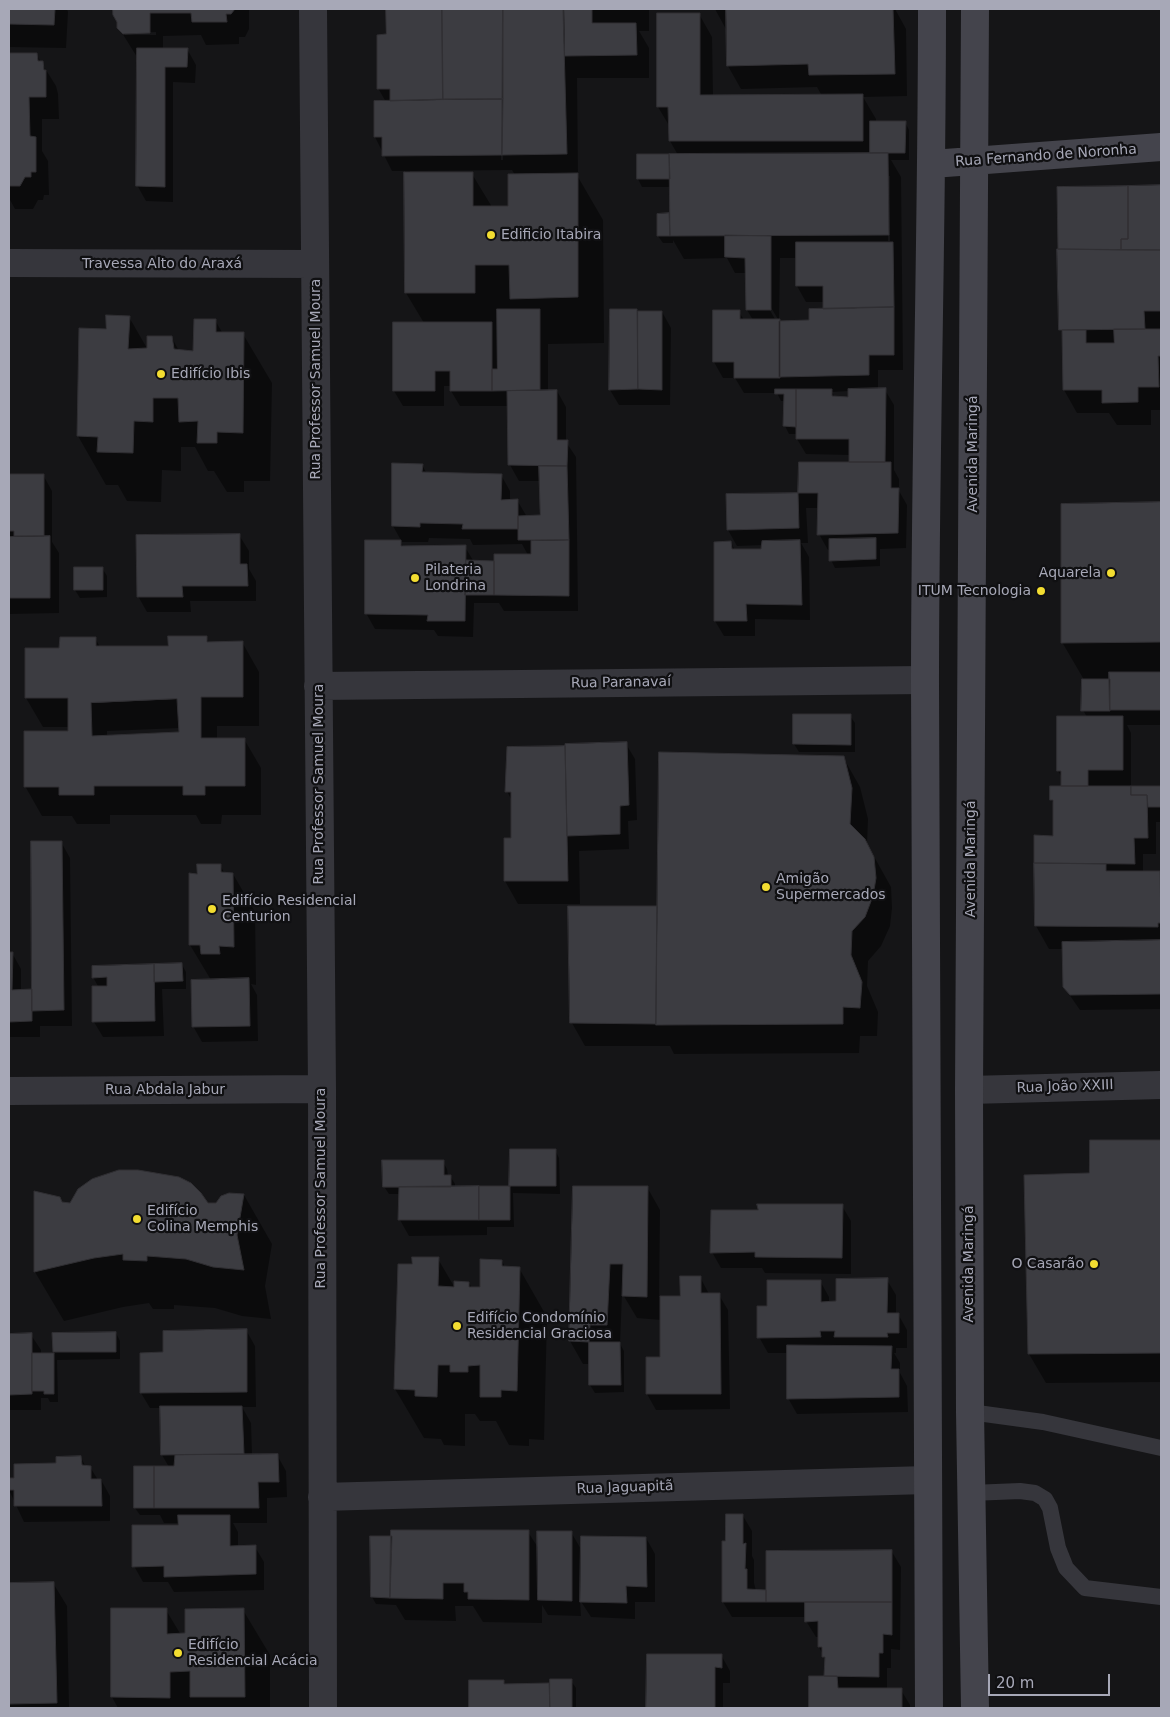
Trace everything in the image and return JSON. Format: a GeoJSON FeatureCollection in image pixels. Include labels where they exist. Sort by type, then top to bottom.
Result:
{"type":"FeatureCollection","features":[{"type":"Feature","properties":{"kind":"main road"},"geometry":{"type":"LineString","coordinates":[[929,1708],[925,680],[932,164],[932,9]]}},
{"type":"Feature","properties":{"kind":"main road","name":"Avenida Maringá"},"geometry":{"type":"LineString","coordinates":[[975,1708],[970,1412],[969,1090],[976,9]]}},
{"type":"Feature","properties":{"kind":"main road","name":"Rua Fernando de Noronha"},"geometry":{"type":"LineString","coordinates":[[932,164],[1161,147]]}},
{"type":"Feature","properties":{"kind":"street","name":"Rua Professor Samuel Moura"},"geometry":{"type":"LineString","coordinates":[[313,9],[322,1088],[323,1708]]}},
{"type":"Feature","properties":{"kind":"street","name":"Travessa Alto do Araxá"},"geometry":{"type":"LineString","coordinates":[[9,263],[315,264]]}},
{"type":"Feature","properties":{"kind":"street","name":"Rua Paranavaí"},"geometry":{"type":"LineString","coordinates":[[318,686],[925,680]]}},
{"type":"Feature","properties":{"kind":"street","name":"Rua João XXIII"},"geometry":{"type":"LineString","coordinates":[[969,1090],[1161,1085]]}},
{"type":"Feature","properties":{"kind":"street","name":"Rua Abdala Jabur"},"geometry":{"type":"LineString","coordinates":[[9,1091],[322,1088]]}},
{"type":"Feature","properties":{"kind":"street","name":"Rua Jaguapitã"},"geometry":{"type":"LineString","coordinates":[[322,1497],[927,1480]]}},
{"type":"Feature","properties":{"kind":"lane"},"geometry":{"type":"LineString","coordinates":[[970,1412],[1043,1422],[1161,1448]]}},
{"type":"Feature","properties":{"kind":"lane"},"geometry":{"type":"LineString","coordinates":[[971,1493],[1020,1491],[1034,1493],[1045,1499],[1050,1508],[1058,1548],[1066,1568],[1085,1588],[1161,1597]]}},
{"type":"Feature","properties":{"kind":"building"},"geometry":{"type":"Polygon","coordinates":[[[9,9],[55,9],[54,25],[9,24],[9,9]]]}},
{"type":"Feature","properties":{"kind":"building"},"geometry":{"type":"Polygon","coordinates":[[[113,9],[235,9],[231,14],[226,14],[227,22],[192,22],[191,13],[150,13],[150,33],[123,34],[117,28],[113,9]]]}},
{"type":"Feature","properties":{"kind":"building"},"geometry":{"type":"Polygon","coordinates":[[[386,9],[442,9],[443,99],[390,101],[390,89],[377,89],[377,35],[386,34],[386,9]]]}},
{"type":"Feature","properties":{"kind":"building"},"geometry":{"type":"Polygon","coordinates":[[[442,9],[503,9],[503,99],[443,99],[442,9]]]}},
{"type":"Feature","properties":{"kind":"building"},"geometry":{"type":"Polygon","coordinates":[[[503,9],[563,9],[567,154],[502,155],[503,9]]]}},
{"type":"Feature","properties":{"kind":"building"},"geometry":{"type":"Polygon","coordinates":[[[564,9],[592,9],[592,23],[636,23],[637,55],[565,56],[564,9]]]}},
{"type":"Feature","properties":{"kind":"building"},"geometry":{"type":"Polygon","coordinates":[[[726,9],[893,9],[895,74],[809,75],[808,64],[727,66],[726,9]]]}},
{"type":"Feature","properties":{"kind":"building"},"geometry":{"type":"Polygon","coordinates":[[[657,13],[700,13],[700,95],[863,94],[863,141],[669,141],[668,107],[657,107],[657,13]]]}},
{"type":"Feature","properties":{"kind":"building"},"geometry":{"type":"Polygon","coordinates":[[[137,48],[188,48],[187,67],[165,67],[165,187],[136,186],[137,48]]]}},
{"type":"Feature","properties":{"kind":"building"},"geometry":{"type":"Polygon","coordinates":[[[9,53],[37,53],[38,61],[43,61],[44,70],[46,70],[46,97],[29,97],[30,136],[36,137],[36,172],[31,172],[31,177],[25,177],[20,186],[9,186],[9,53]]]}},
{"type":"Feature","properties":{"kind":"building"},"geometry":{"type":"Polygon","coordinates":[[[503,99],[502,155],[382,156],[382,137],[374,137],[374,101],[503,99]]]}},
{"type":"Feature","properties":{"kind":"building"},"geometry":{"type":"Polygon","coordinates":[[[870,121],[906,121],[905,153],[870,153],[870,121]]]}},
{"type":"Feature","properties":{"kind":"building"},"geometry":{"type":"Polygon","coordinates":[[[888,153],[889,235],[670,236],[669,154],[888,153]]]}},
{"type":"Feature","properties":{"kind":"building"},"geometry":{"type":"Polygon","coordinates":[[[637,154],[669,154],[670,179],[637,179],[637,154]]]}},
{"type":"Feature","properties":{"kind":"building","name":"Edificio Itabira"},"geometry":{"type":"Polygon","coordinates":[[[404,172],[473,172],[473,206],[508,206],[508,174],[578,173],[578,297],[510,299],[509,265],[475,265],[475,293],[405,293],[404,172]]]}},
{"type":"Feature","properties":{"kind":"building"},"geometry":{"type":"Polygon","coordinates":[[[1161,185],[1161,250],[1121,250],[1121,239],[1128,239],[1128,186],[1161,185]]]}},
{"type":"Feature","properties":{"kind":"building"},"geometry":{"type":"Polygon","coordinates":[[[1128,186],[1128,239],[1121,239],[1121,250],[1058,249],[1057,187],[1128,186]]]}},
{"type":"Feature","properties":{"kind":"building"},"geometry":{"type":"Polygon","coordinates":[[[669,213],[670,236],[657,236],[657,214],[669,213]]]}},
{"type":"Feature","properties":{"kind":"building"},"geometry":{"type":"Polygon","coordinates":[[[725,235],[771,236],[771,310],[746,310],[745,258],[725,257],[725,235]]]}},
{"type":"Feature","properties":{"kind":"building"},"geometry":{"type":"Polygon","coordinates":[[[796,242],[893,242],[894,307],[823,309],[823,286],[796,286],[796,242]]]}},
{"type":"Feature","properties":{"kind":"building"},"geometry":{"type":"Polygon","coordinates":[[[1057,249],[1161,250],[1161,311],[1144,311],[1145,329],[1059,330],[1057,249]]]}},
{"type":"Feature","properties":{"kind":"building"},"geometry":{"type":"Polygon","coordinates":[[[894,307],[894,355],[869,355],[869,375],[779,377],[779,321],[809,320],[809,309],[894,307]]]}},
{"type":"Feature","properties":{"kind":"building"},"geometry":{"type":"Polygon","coordinates":[[[497,309],[540,309],[540,390],[492,391],[492,369],[497,369],[497,309]]]}},
{"type":"Feature","properties":{"kind":"building"},"geometry":{"type":"Polygon","coordinates":[[[610,309],[637,309],[638,389],[609,390],[610,309]]]}},
{"type":"Feature","properties":{"kind":"building"},"geometry":{"type":"Polygon","coordinates":[[[713,310],[740,310],[740,319],[780,319],[780,378],[734,378],[734,362],[713,362],[713,310]]]}},
{"type":"Feature","properties":{"kind":"building"},"geometry":{"type":"Polygon","coordinates":[[[638,311],[662,311],[662,390],[638,389],[638,311]]]}},
{"type":"Feature","properties":{"kind":"building","name":"Edifício Ibis"},"geometry":{"type":"Polygon","coordinates":[[[106,315],[130,316],[128,349],[147,348],[147,336],[172,336],[174,349],[193,351],[194,319],[216,319],[216,332],[244,332],[243,433],[217,432],[217,443],[197,443],[198,421],[179,422],[178,398],[153,398],[153,422],[134,421],[133,453],[97,452],[98,437],[77,436],[79,328],[106,329],[106,315]]]}},
{"type":"Feature","properties":{"kind":"building"},"geometry":{"type":"Polygon","coordinates":[[[393,322],[492,322],[492,391],[450,391],[450,371],[435,371],[435,391],[393,391],[393,322]]]}},
{"type":"Feature","properties":{"kind":"building"},"geometry":{"type":"Polygon","coordinates":[[[1114,329],[1161,329],[1161,356],[1158,356],[1159,387],[1138,387],[1138,402],[1102,403],[1102,390],[1063,390],[1062,330],[1086,330],[1086,343],[1114,343],[1114,329]]]}},
{"type":"Feature","properties":{"kind":"building"},"geometry":{"type":"Polygon","coordinates":[[[886,388],[885,462],[849,462],[849,439],[796,439],[796,389],[832,389],[832,396],[848,397],[848,389],[886,388]]]}},
{"type":"Feature","properties":{"kind":"building"},"geometry":{"type":"Polygon","coordinates":[[[775,389],[796,389],[796,427],[783,426],[784,394],[775,394],[775,389]]]}},
{"type":"Feature","properties":{"kind":"building"},"geometry":{"type":"Polygon","coordinates":[[[557,390],[557,440],[568,440],[567,466],[508,465],[507,391],[557,390]]]}},
{"type":"Feature","properties":{"kind":"building"},"geometry":{"type":"Polygon","coordinates":[[[799,462],[891,462],[891,488],[899,488],[898,533],[817,535],[818,493],[798,493],[799,462]]]}},
{"type":"Feature","properties":{"kind":"building"},"geometry":{"type":"Polygon","coordinates":[[[392,463],[423,464],[422,472],[502,474],[501,500],[518,499],[518,529],[462,529],[463,524],[420,523],[420,527],[392,526],[392,463]]]}},
{"type":"Feature","properties":{"kind":"building"},"geometry":{"type":"Polygon","coordinates":[[[539,466],[567,466],[569,540],[518,540],[518,516],[540,515],[539,466]]]}},
{"type":"Feature","properties":{"kind":"building"},"geometry":{"type":"Polygon","coordinates":[[[9,474],[44,474],[44,536],[14,536],[14,531],[9,531],[9,474]]]}},
{"type":"Feature","properties":{"kind":"building"},"geometry":{"type":"Polygon","coordinates":[[[798,493],[799,528],[727,530],[726,494],[798,493]]]}},
{"type":"Feature","properties":{"kind":"building","name":"Aquarela"},"geometry":{"type":"Polygon","coordinates":[[[1161,502],[1161,642],[1061,643],[1061,504],[1161,502]]]}},
{"type":"Feature","properties":{"kind":"building"},"geometry":{"type":"Polygon","coordinates":[[[240,534],[240,564],[247,564],[248,586],[182,586],[183,597],[137,597],[136,535],[240,534]]]}},
{"type":"Feature","properties":{"kind":"building"},"geometry":{"type":"Polygon","coordinates":[[[50,536],[50,598],[9,598],[9,537],[50,536]]]}},
{"type":"Feature","properties":{"kind":"building"},"geometry":{"type":"Polygon","coordinates":[[[876,538],[876,559],[829,561],[829,539],[876,538]]]}},
{"type":"Feature","properties":{"kind":"building","name":"Pilateria Londrina"},"geometry":{"type":"Polygon","coordinates":[[[365,540],[401,540],[401,546],[466,545],[465,621],[427,621],[428,615],[365,614],[365,540]]]}},
{"type":"Feature","properties":{"kind":"building"},"geometry":{"type":"Polygon","coordinates":[[[569,540],[569,596],[494,595],[494,554],[531,554],[531,541],[569,540]]]}},
{"type":"Feature","properties":{"kind":"building"},"geometry":{"type":"Polygon","coordinates":[[[800,540],[802,605],[746,604],[747,621],[714,621],[714,542],[731,541],[732,549],[761,549],[762,541],[800,540]]]}},
{"type":"Feature","properties":{"kind":"building"},"geometry":{"type":"Polygon","coordinates":[[[466,560],[494,561],[494,595],[465,595],[466,560]]]}},
{"type":"Feature","properties":{"kind":"building"},"geometry":{"type":"Polygon","coordinates":[[[74,567],[103,567],[103,590],[74,590],[74,567]]]}},
{"type":"Feature","properties":{"kind":"building"},"geometry":{"type":"Polygon","coordinates":[[[168,636],[207,636],[207,642],[243,641],[243,697],[201,697],[201,738],[245,738],[245,786],[205,786],[205,795],[183,795],[183,786],[94,786],[94,795],[59,795],[59,787],[24,787],[24,731],[68,731],[68,698],[25,698],[25,648],[59,648],[60,637],[96,637],[96,646],[168,646],[168,636]],[[177,699],[91,703],[92,736],[179,732],[177,699]]]}},
{"type":"Feature","properties":{"kind":"building"},"geometry":{"type":"Polygon","coordinates":[[[1109,672],[1161,672],[1161,710],[1110,710],[1109,672]]]}},
{"type":"Feature","properties":{"kind":"building"},"geometry":{"type":"Polygon","coordinates":[[[1082,679],[1110,679],[1110,711],[1081,711],[1082,679]]]}},
{"type":"Feature","properties":{"kind":"building"},"geometry":{"type":"Polygon","coordinates":[[[793,714],[851,714],[851,745],[793,744],[793,714]]]}},
{"type":"Feature","properties":{"kind":"building"},"geometry":{"type":"Polygon","coordinates":[[[1057,716],[1123,716],[1123,770],[1088,770],[1088,786],[1061,786],[1061,771],[1057,771],[1057,716]]]}},
{"type":"Feature","properties":{"kind":"building"},"geometry":{"type":"Polygon","coordinates":[[[627,742],[629,805],[620,806],[620,834],[567,836],[565,744],[627,742]]]}},
{"type":"Feature","properties":{"kind":"building"},"geometry":{"type":"Polygon","coordinates":[[[565,746],[568,881],[504,881],[504,838],[511,838],[511,792],[505,792],[507,747],[565,746]]]}},
{"type":"Feature","properties":{"kind":"building","name":"Amigão Supermercados"},"geometry":{"type":"Polygon","coordinates":[[[659,752],[844,756],[852,788],[850,824],[865,839],[874,857],[876,878],[873,896],[865,917],[852,931],[851,955],[862,982],[860,1008],[843,1007],[843,1024],[656,1025],[659,752]]]}},
{"type":"Feature","properties":{"kind":"building"},"geometry":{"type":"Polygon","coordinates":[[[1050,786],[1131,786],[1131,795],[1147,795],[1148,838],[1134,838],[1135,864],[1034,863],[1034,835],[1053,836],[1053,800],[1050,800],[1050,786]]]}},
{"type":"Feature","properties":{"kind":"building"},"geometry":{"type":"Polygon","coordinates":[[[1131,786],[1161,786],[1161,807],[1148,807],[1147,795],[1131,795],[1131,786]]]}},
{"type":"Feature","properties":{"kind":"building"},"geometry":{"type":"Polygon","coordinates":[[[31,841],[62,841],[64,1010],[32,1011],[31,841]]]}},
{"type":"Feature","properties":{"kind":"building"},"geometry":{"type":"Polygon","coordinates":[[[1034,863],[1106,864],[1106,871],[1160,871],[1161,923],[1158,923],[1158,927],[1035,926],[1034,863]]]}},
{"type":"Feature","properties":{"kind":"building","name":"Edifício Residencial Centurion"},"geometry":{"type":"Polygon","coordinates":[[[197,864],[221,864],[221,872],[233,873],[234,947],[219,946],[220,954],[201,954],[200,945],[189,945],[189,873],[197,874],[197,864]]]}},
{"type":"Feature","properties":{"kind":"building"},"geometry":{"type":"Polygon","coordinates":[[[568,906],[657,906],[656,1024],[570,1023],[568,906]]]}},
{"type":"Feature","properties":{"kind":"building"},"geometry":{"type":"Polygon","coordinates":[[[1161,940],[1161,994],[1070,995],[1063,987],[1062,942],[1161,940]]]}},
{"type":"Feature","properties":{"kind":"building"},"geometry":{"type":"Polygon","coordinates":[[[9,952],[13,952],[12,990],[32,989],[32,1021],[9,1022],[9,952]]]}},
{"type":"Feature","properties":{"kind":"building"},"geometry":{"type":"Polygon","coordinates":[[[182,963],[183,981],[154,982],[154,964],[182,963]]]}},
{"type":"Feature","properties":{"kind":"building"},"geometry":{"type":"Polygon","coordinates":[[[154,964],[155,1021],[92,1022],[92,986],[107,986],[107,977],[92,978],[92,966],[154,964]]]}},
{"type":"Feature","properties":{"kind":"building"},"geometry":{"type":"Polygon","coordinates":[[[249,978],[250,1026],[192,1027],[191,980],[249,978]]]}},
{"type":"Feature","properties":{"kind":"building","name":"O Casarão"},"geometry":{"type":"Polygon","coordinates":[[[1090,1140],[1161,1140],[1161,1353],[1028,1354],[1024,1175],[1089,1173],[1090,1140]]]}},
{"type":"Feature","properties":{"kind":"building"},"geometry":{"type":"Polygon","coordinates":[[[510,1149],[556,1149],[556,1186],[509,1186],[510,1149]]]}},
{"type":"Feature","properties":{"kind":"building"},"geometry":{"type":"Polygon","coordinates":[[[382,1160],[444,1160],[444,1175],[451,1175],[451,1187],[383,1187],[382,1160]]]}},
{"type":"Feature","properties":{"kind":"building","name":"Edifício Colina Memphis"},"geometry":{"type":"Polygon","coordinates":[[[119,1170],[138,1170],[179,1177],[191,1183],[208,1203],[216,1203],[221,1196],[229,1193],[244,1194],[237,1235],[244,1270],[213,1267],[186,1259],[147,1256],[147,1261],[123,1260],[123,1254],[94,1258],[34,1272],[34,1191],[60,1197],[62,1202],[70,1203],[78,1189],[92,1179],[119,1170]]]}},
{"type":"Feature","properties":{"kind":"building"},"geometry":{"type":"Polygon","coordinates":[[[479,1186],[510,1186],[510,1220],[479,1220],[479,1186]]]}},
{"type":"Feature","properties":{"kind":"building"},"geometry":{"type":"Polygon","coordinates":[[[479,1186],[479,1220],[398,1220],[399,1187],[479,1186]]]}},
{"type":"Feature","properties":{"kind":"building"},"geometry":{"type":"Polygon","coordinates":[[[573,1186],[648,1186],[647,1297],[622,1296],[623,1264],[610,1264],[607,1325],[590,1325],[589,1342],[569,1341],[573,1186]]]}},
{"type":"Feature","properties":{"kind":"building"},"geometry":{"type":"Polygon","coordinates":[[[757,1204],[843,1204],[842,1258],[755,1257],[755,1252],[710,1253],[711,1210],[758,1210],[757,1204]]]}},
{"type":"Feature","properties":{"kind":"building","name":"Edifício Condomínio Residencial Graciosa"},"geometry":{"type":"Polygon","coordinates":[[[412,1257],[439,1257],[438,1286],[454,1287],[454,1281],[469,1282],[469,1287],[480,1287],[480,1259],[502,1260],[502,1266],[520,1267],[517,1391],[501,1390],[501,1397],[480,1397],[480,1365],[468,1366],[468,1372],[450,1372],[450,1365],[438,1365],[437,1397],[415,1396],[415,1390],[394,1389],[398,1264],[412,1264],[412,1257]]]}},
{"type":"Feature","properties":{"kind":"building"},"geometry":{"type":"Polygon","coordinates":[[[680,1276],[701,1276],[701,1293],[720,1293],[721,1394],[646,1394],[646,1357],[660,1357],[660,1296],[680,1296],[680,1276]]]}},
{"type":"Feature","properties":{"kind":"building"},"geometry":{"type":"Polygon","coordinates":[[[888,1278],[887,1313],[899,1313],[899,1333],[887,1333],[888,1337],[834,1337],[835,1331],[820,1331],[821,1337],[757,1338],[757,1306],[767,1306],[767,1280],[821,1280],[821,1302],[836,1301],[836,1279],[888,1278]]]}},
{"type":"Feature","properties":{"kind":"building"},"geometry":{"type":"Polygon","coordinates":[[[247,1329],[247,1392],[140,1393],[140,1353],[163,1352],[163,1331],[247,1329]]]}},
{"type":"Feature","properties":{"kind":"building"},"geometry":{"type":"Polygon","coordinates":[[[116,1332],[116,1352],[53,1352],[52,1333],[116,1332]]]}},
{"type":"Feature","properties":{"kind":"building"},"geometry":{"type":"Polygon","coordinates":[[[32,1333],[32,1394],[9,1395],[9,1334],[32,1333]]]}},
{"type":"Feature","properties":{"kind":"building"},"geometry":{"type":"Polygon","coordinates":[[[589,1342],[620,1342],[621,1385],[589,1385],[589,1342]]]}},
{"type":"Feature","properties":{"kind":"building"},"geometry":{"type":"Polygon","coordinates":[[[787,1345],[892,1346],[891,1369],[899,1369],[899,1397],[787,1399],[787,1345]]]}},
{"type":"Feature","properties":{"kind":"building"},"geometry":{"type":"Polygon","coordinates":[[[32,1353],[54,1353],[54,1394],[44,1394],[44,1391],[32,1391],[32,1353]]]}},
{"type":"Feature","properties":{"kind":"building"},"geometry":{"type":"Polygon","coordinates":[[[160,1406],[242,1406],[244,1454],[161,1455],[160,1406]]]}},
{"type":"Feature","properties":{"kind":"building"},"geometry":{"type":"Polygon","coordinates":[[[278,1454],[279,1482],[258,1482],[259,1508],[154,1508],[154,1466],[174,1466],[175,1455],[278,1454]]]}},
{"type":"Feature","properties":{"kind":"building"},"geometry":{"type":"Polygon","coordinates":[[[81,1456],[82,1465],[91,1466],[91,1479],[101,1479],[102,1506],[14,1506],[14,1490],[9,1490],[9,1478],[14,1478],[14,1464],[56,1463],[56,1457],[81,1456]]]}},
{"type":"Feature","properties":{"kind":"building"},"geometry":{"type":"Polygon","coordinates":[[[134,1466],[154,1466],[154,1508],[134,1508],[134,1466]]]}},
{"type":"Feature","properties":{"kind":"building"},"geometry":{"type":"Polygon","coordinates":[[[726,1514],[743,1514],[743,1544],[746,1543],[745,1569],[747,1569],[747,1589],[766,1590],[766,1602],[722,1602],[722,1541],[725,1541],[726,1514]]]}},
{"type":"Feature","properties":{"kind":"building"},"geometry":{"type":"Polygon","coordinates":[[[178,1515],[230,1515],[230,1546],[256,1545],[256,1574],[164,1577],[164,1566],[132,1567],[132,1525],[178,1525],[178,1515]]]}},
{"type":"Feature","properties":{"kind":"building"},"geometry":{"type":"Polygon","coordinates":[[[391,1530],[529,1530],[529,1600],[468,1599],[468,1592],[464,1592],[464,1583],[443,1583],[443,1599],[390,1598],[391,1530]]]}},
{"type":"Feature","properties":{"kind":"building"},"geometry":{"type":"Polygon","coordinates":[[[537,1531],[572,1531],[572,1601],[538,1600],[537,1531]]]}},
{"type":"Feature","properties":{"kind":"building"},"geometry":{"type":"Polygon","coordinates":[[[370,1536],[392,1536],[390,1598],[371,1597],[370,1536]]]}},
{"type":"Feature","properties":{"kind":"building"},"geometry":{"type":"Polygon","coordinates":[[[581,1536],[646,1537],[647,1587],[626,1586],[627,1603],[580,1602],[581,1536]]]}},
{"type":"Feature","properties":{"kind":"building"},"geometry":{"type":"Polygon","coordinates":[[[892,1550],[892,1602],[766,1602],[766,1551],[892,1550]]]}},
{"type":"Feature","properties":{"kind":"building"},"geometry":{"type":"Polygon","coordinates":[[[54,1582],[57,1703],[9,1704],[9,1583],[54,1582]]]}},
{"type":"Feature","properties":{"kind":"building"},"geometry":{"type":"Polygon","coordinates":[[[805,1602],[892,1602],[892,1635],[883,1634],[883,1653],[879,1653],[879,1677],[824,1676],[825,1657],[822,1657],[822,1647],[818,1647],[818,1621],[805,1622],[805,1602]]]}},
{"type":"Feature","properties":{"kind":"building","name":"Edifício Residencial Acácia"},"geometry":{"type":"Polygon","coordinates":[[[111,1608],[167,1608],[167,1634],[185,1633],[185,1609],[244,1608],[245,1697],[190,1697],[190,1671],[170,1672],[170,1698],[111,1697],[111,1608]]]}},
{"type":"Feature","properties":{"kind":"building"},"geometry":{"type":"Polygon","coordinates":[[[647,1654],[722,1654],[722,1668],[715,1667],[715,1708],[646,1708],[647,1654]]]}},
{"type":"Feature","properties":{"kind":"building"},"geometry":{"type":"Polygon","coordinates":[[[809,1676],[837,1676],[838,1688],[902,1688],[902,1708],[809,1708],[809,1676]]]}},
{"type":"Feature","properties":{"kind":"building"},"geometry":{"type":"Polygon","coordinates":[[[550,1679],[572,1679],[572,1708],[550,1708],[550,1679]]]}},
{"type":"Feature","properties":{"kind":"building"},"geometry":{"type":"Polygon","coordinates":[[[469,1680],[504,1680],[504,1684],[549,1683],[550,1708],[469,1708],[469,1680]]]}},
{"type":"Feature","properties":{"kind":"place","name":"Edificio Itabira"},"geometry":{"type":"Point","coordinates":[491,235]}},
{"type":"Feature","properties":{"kind":"place","name":"Edifício Ibis"},"geometry":{"type":"Point","coordinates":[161,374]}},
{"type":"Feature","properties":{"kind":"place","name":"Aquarela"},"geometry":{"type":"Point","coordinates":[1111,573]}},
{"type":"Feature","properties":{"kind":"place","name":"Pilateria Londrina"},"geometry":{"type":"Point","coordinates":[415,578]}},
{"type":"Feature","properties":{"kind":"place","name":"ITUM Tecnologia"},"geometry":{"type":"Point","coordinates":[1041,591]}},
{"type":"Feature","properties":{"kind":"place","name":"Amigão Supermercados"},"geometry":{"type":"Point","coordinates":[766,887]}},
{"type":"Feature","properties":{"kind":"place","name":"Edifício Residencial Centurion"},"geometry":{"type":"Point","coordinates":[212,909]}},
{"type":"Feature","properties":{"kind":"place","name":"Edifício Colina Memphis"},"geometry":{"type":"Point","coordinates":[137,1219]}},
{"type":"Feature","properties":{"kind":"place","name":"O Casarão"},"geometry":{"type":"Point","coordinates":[1094,1264]}},
{"type":"Feature","properties":{"kind":"place","name":"Edifício Condomínio Residencial Graciosa"},"geometry":{"type":"Point","coordinates":[457,1326]}},
{"type":"Feature","properties":{"kind":"place","name":"Edifício Residencial Acácia"},"geometry":{"type":"Point","coordinates":[178,1653]}}]}
